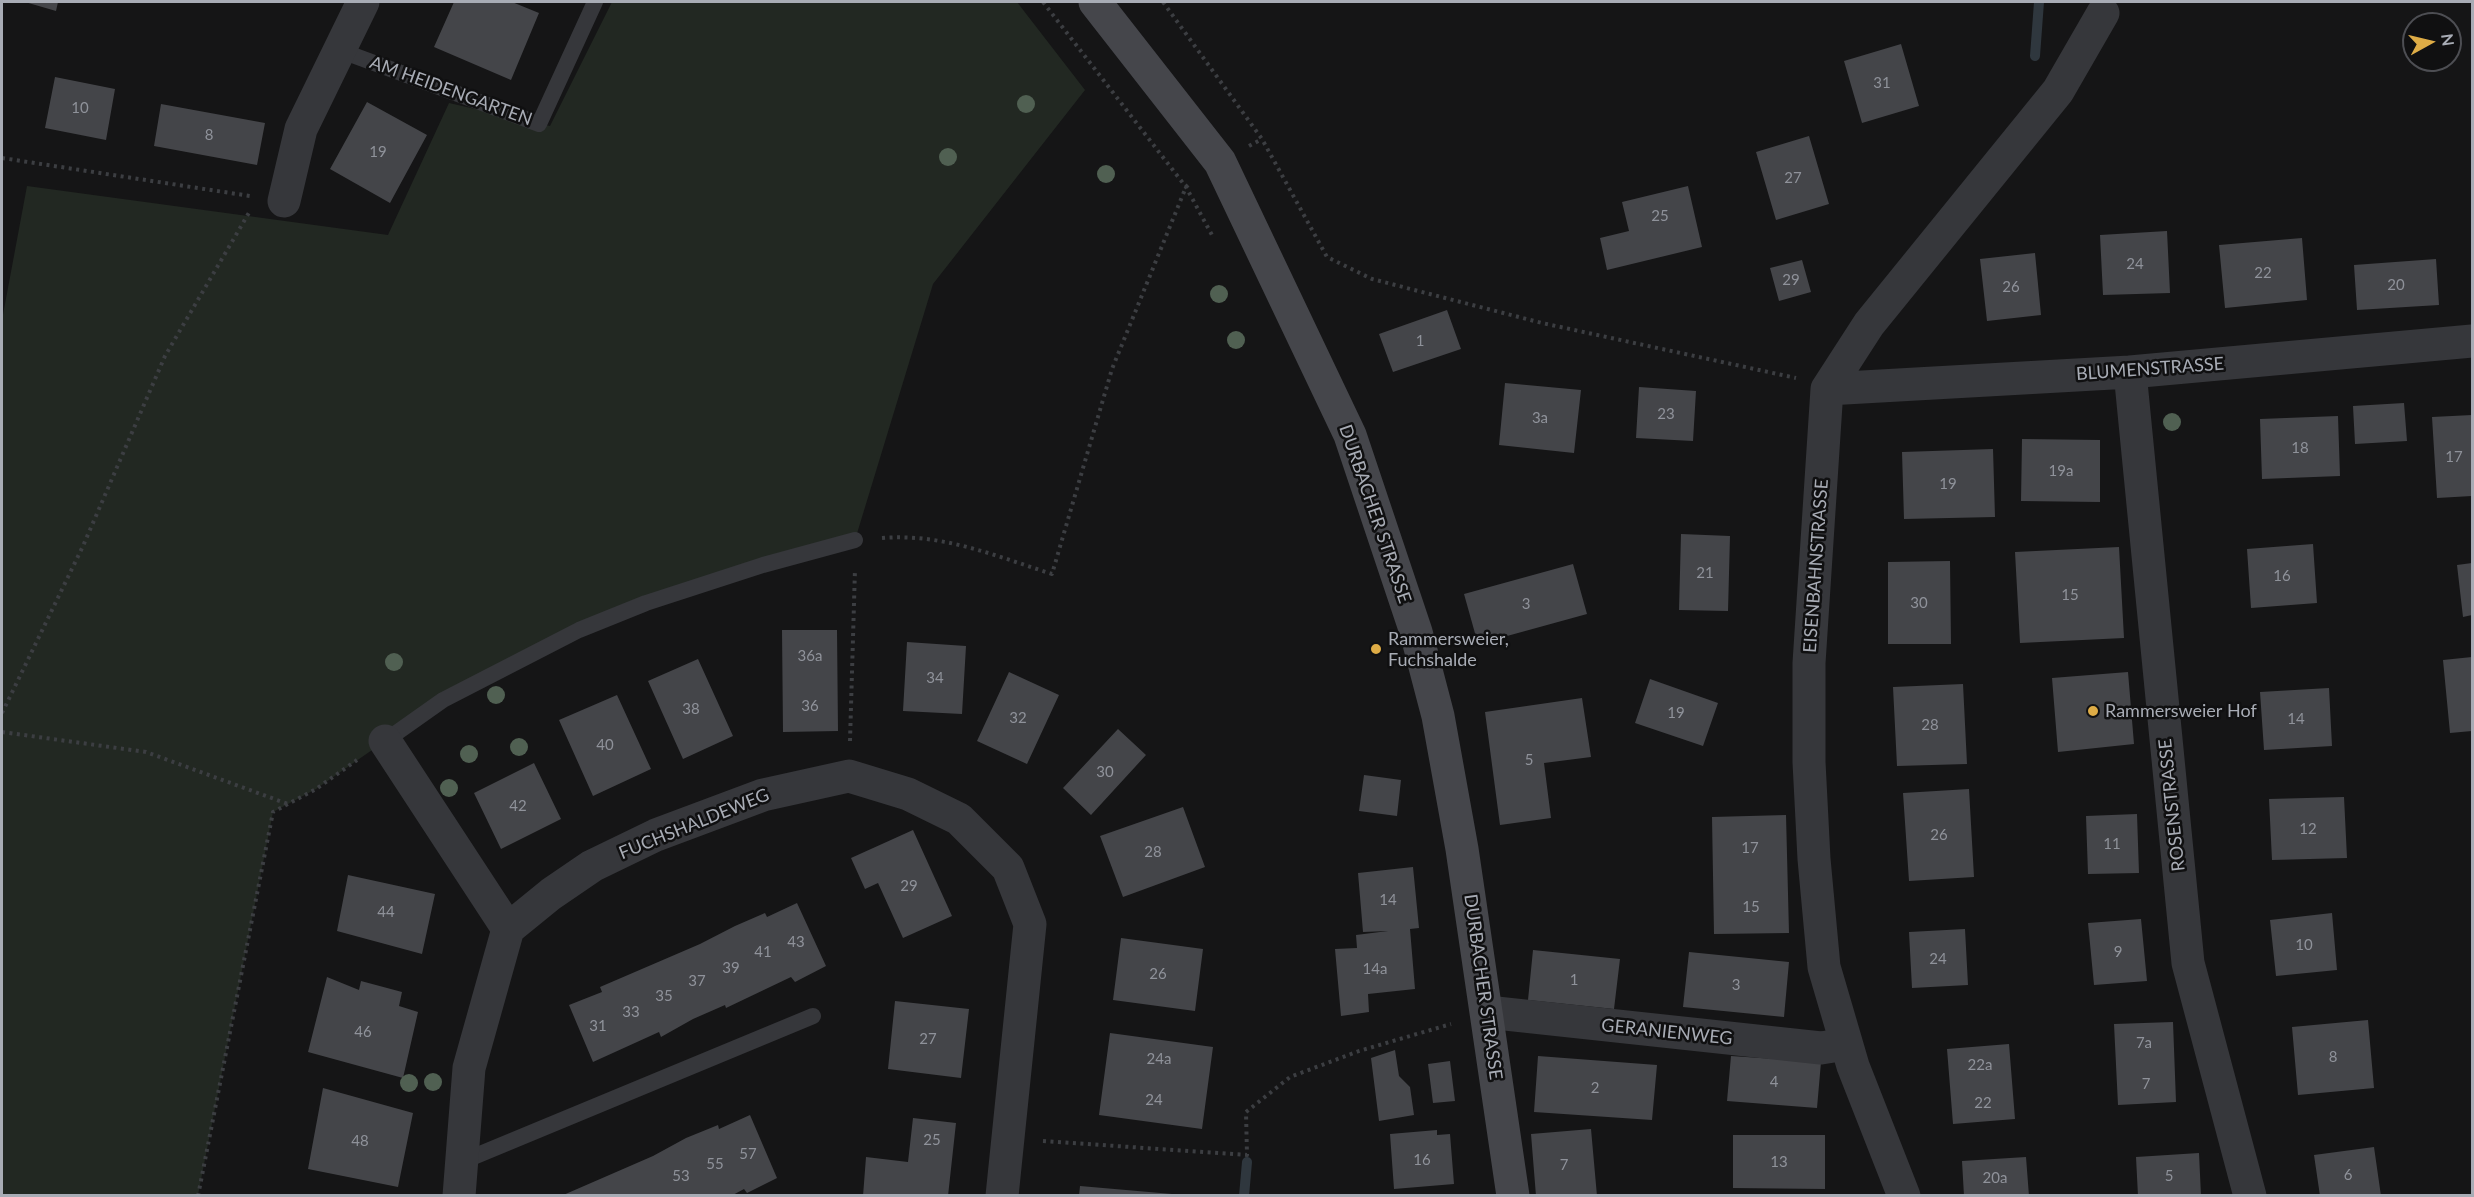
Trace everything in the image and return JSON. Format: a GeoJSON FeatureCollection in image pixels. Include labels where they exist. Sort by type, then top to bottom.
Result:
{"type":"FeatureCollection","features":[{"type":"Feature","properties":{"kind":"street"},"geometry":{"type":"LineString","coordinates":[[271,199],[301,129],[363,2]]}},
{"type":"Feature","properties":{"kind":"street","name":"DURBACHER STRASSE"},"geometry":{"type":"LineString","coordinates":[[1095,2],[1220,162],[1350,435],[1416,632],[1438,716],[1462,849],[1513,1196]]}},
{"type":"Feature","properties":{"kind":"street","name":"EISENBAHNSTRASSE"},"geometry":{"type":"LineString","coordinates":[[1904,1196],[1853,1066],[1824,967],[1814,859],[1809,762],[1809,663],[1827,389],[1869,324],[2058,92],[2103,14]]}},
{"type":"Feature","properties":{"kind":"street","name":"BLUMENSTRASSE"},"geometry":{"type":"LineString","coordinates":[[1827,389],[2130,372],[2472,341]]}},
{"type":"Feature","properties":{"kind":"street","name":"ROSENSTRASSE"},"geometry":{"type":"LineString","coordinates":[[2130,372],[2188,963],[2250,1196]]}},
{"type":"Feature","properties":{"kind":"street"},"geometry":{"type":"LineString","coordinates":[[385,741],[508,929],[469,1068],[459,1196]]}},
{"type":"Feature","properties":{"kind":"street","name":"FUCHSHALDEWEG"},"geometry":{"type":"LineString","coordinates":[[508,929],[551,894],[592,867],[656,835],[763,795],[849,776],[908,794],[959,819],[1008,868],[1030,924],[1002,1196]]}},
{"type":"Feature","properties":{"kind":"street","name":"GERANIENWEG"},"geometry":{"type":"LineString","coordinates":[[1487,1012],[1821,1048],[1846,1044]]}},
{"type":"Feature","properties":{"kind":"lane","name":"AM HEIDENGARTEN"},"geometry":{"type":"LineString","coordinates":[[339,50],[539,124],[595,2]]}},
{"type":"Feature","properties":{"kind":"lane"},"geometry":{"type":"LineString","coordinates":[[385,741],[443,700],[579,630],[646,603],[763,565],[855,540]]}},
{"type":"Feature","properties":{"kind":"lane"},"geometry":{"type":"LineString","coordinates":[[461,1162],[813,1016]]}},
{"type":"Feature","properties":{"kind":"path"},"geometry":{"type":"LineString","coordinates":[[849,776],[855,540],[906,536],[964,545],[1052,574],[1112,369],[1185,187],[1043,2]]}},
{"type":"Feature","properties":{"kind":"path"},"geometry":{"type":"LineString","coordinates":[[1163,2],[1262,139],[1327,257],[1372,279],[1542,323],[1799,378],[1827,389]]}},
{"type":"Feature","properties":{"kind":"path"},"geometry":{"type":"LineString","coordinates":[[2,158],[271,199],[165,356],[83,546],[2,713]]}},
{"type":"Feature","properties":{"kind":"path"},"geometry":{"type":"LineString","coordinates":[[2,732],[146,753],[289,804]]}},
{"type":"Feature","properties":{"kind":"path"},"geometry":{"type":"LineString","coordinates":[[198,1196],[273,812],[316,789],[385,741]]}},
{"type":"Feature","properties":{"kind":"path"},"geometry":{"type":"LineString","coordinates":[[1009,1138],[1247,1155],[1246,1112],[1290,1077],[1359,1051],[1487,1012]]}},
{"type":"Feature","properties":{"kind":"shaded area"},"geometry":{"type":"Polygon","coordinates":[[[612,2],[1017,2],[1085,90],[933,284],[855,540],[579,630],[385,741],[316,789],[273,812],[198,1195],[2,1196],[2,320],[27,186],[388,235],[449,103],[550,126],[612,2]]]}},
{"type":"Feature","properties":{"kind":"building"},"geometry":{"type":"Polygon","coordinates":[[[25,2],[58,2],[56,11],[25,2]]]}},
{"type":"Feature","properties":{"kind":"building"},"geometry":{"type":"Polygon","coordinates":[[[454,2],[512,2],[539,13],[511,80],[434,47],[454,2]]]}},
{"type":"Feature","properties":{"kind":"building"},"geometry":{"type":"Polygon","coordinates":[[[1901,44],[1919,106],[1862,123],[1844,61],[1901,44]]]}},
{"type":"Feature","properties":{"kind":"building"},"geometry":{"type":"Polygon","coordinates":[[[55,77],[115,89],[106,140],[45,128],[55,77]]]}},
{"type":"Feature","properties":{"kind":"building"},"geometry":{"type":"Polygon","coordinates":[[[367,102],[427,135],[390,203],[330,169],[367,102]]]}},
{"type":"Feature","properties":{"kind":"building"},"geometry":{"type":"Polygon","coordinates":[[[161,104],[265,123],[257,165],[154,146],[161,104]]]}},
{"type":"Feature","properties":{"kind":"building"},"geometry":{"type":"Polygon","coordinates":[[[1809,136],[1829,204],[1776,220],[1756,152],[1809,136]]]}},
{"type":"Feature","properties":{"kind":"building"},"geometry":{"type":"Polygon","coordinates":[[[1688,186],[1702,247],[1607,270],[1600,238],[1629,231],[1622,202],[1688,186]]]}},
{"type":"Feature","properties":{"kind":"building"},"geometry":{"type":"Polygon","coordinates":[[[2167,231],[2170,293],[2103,295],[2100,235],[2167,231]]]}},
{"type":"Feature","properties":{"kind":"building"},"geometry":{"type":"Polygon","coordinates":[[[2302,238],[2307,300],[2225,308],[2219,245],[2302,238]]]}},
{"type":"Feature","properties":{"kind":"building"},"geometry":{"type":"Polygon","coordinates":[[[2035,253],[2041,315],[1987,321],[1980,259],[2035,253]]]}},
{"type":"Feature","properties":{"kind":"building"},"geometry":{"type":"Polygon","coordinates":[[[2436,259],[2439,305],[2357,310],[2354,265],[2436,259]]]}},
{"type":"Feature","properties":{"kind":"building"},"geometry":{"type":"Polygon","coordinates":[[[1802,260],[1811,292],[1779,301],[1770,268],[1802,260]]]}},
{"type":"Feature","properties":{"kind":"building"},"geometry":{"type":"Polygon","coordinates":[[[1447,310],[1461,349],[1393,372],[1379,334],[1447,310]]]}},
{"type":"Feature","properties":{"kind":"building"},"geometry":{"type":"Polygon","coordinates":[[[1505,383],[1581,390],[1574,453],[1499,445],[1505,383]]]}},
{"type":"Feature","properties":{"kind":"building"},"geometry":{"type":"Polygon","coordinates":[[[1639,387],[1696,391],[1693,441],[1636,438],[1639,387]]]}},
{"type":"Feature","properties":{"kind":"building"},"geometry":{"type":"Polygon","coordinates":[[[2404,403],[2407,441],[2355,444],[2353,406],[2404,403]]]}},
{"type":"Feature","properties":{"kind":"building"},"geometry":{"type":"Polygon","coordinates":[[[2472,415],[2472,496],[2437,498],[2432,417],[2472,415]]]}},
{"type":"Feature","properties":{"kind":"building"},"geometry":{"type":"Polygon","coordinates":[[[2338,416],[2340,476],[2262,479],[2260,419],[2338,416]]]}},
{"type":"Feature","properties":{"kind":"building"},"geometry":{"type":"Polygon","coordinates":[[[2022,439],[2100,440],[2100,502],[2021,501],[2022,439]]]}},
{"type":"Feature","properties":{"kind":"building"},"geometry":{"type":"Polygon","coordinates":[[[1993,449],[1995,517],[1904,519],[1902,452],[1993,449]]]}},
{"type":"Feature","properties":{"kind":"building"},"geometry":{"type":"Polygon","coordinates":[[[1681,534],[1730,536],[1728,611],[1679,610],[1681,534]]]}},
{"type":"Feature","properties":{"kind":"building"},"geometry":{"type":"Polygon","coordinates":[[[2313,544],[2317,603],[2251,608],[2247,549],[2313,544]]]}},
{"type":"Feature","properties":{"kind":"building"},"geometry":{"type":"Polygon","coordinates":[[[2119,547],[2124,638],[2020,643],[2015,552],[2119,547]]]}},
{"type":"Feature","properties":{"kind":"building"},"geometry":{"type":"Polygon","coordinates":[[[1950,561],[1951,644],[1888,644],[1888,562],[1950,561]]]}},
{"type":"Feature","properties":{"kind":"building"},"geometry":{"type":"Polygon","coordinates":[[[2472,563],[2472,615],[2463,617],[2457,565],[2472,563]]]}},
{"type":"Feature","properties":{"kind":"building"},"geometry":{"type":"Polygon","coordinates":[[[1573,564],[1587,614],[1478,644],[1464,594],[1573,564]]]}},
{"type":"Feature","properties":{"kind":"building"},"geometry":{"type":"Polygon","coordinates":[[[782,630],[837,630],[838,731],[783,732],[782,630]]]}},
{"type":"Feature","properties":{"kind":"building"},"geometry":{"type":"Polygon","coordinates":[[[907,642],[966,646],[962,714],[903,711],[907,642]]]}},
{"type":"Feature","properties":{"kind":"building"},"geometry":{"type":"Polygon","coordinates":[[[2472,657],[2472,731],[2450,733],[2443,660],[2472,657]]]}},
{"type":"Feature","properties":{"kind":"building"},"geometry":{"type":"Polygon","coordinates":[[[698,659],[733,736],[683,759],[648,681],[698,659]]]}},
{"type":"Feature","properties":{"kind":"building"},"geometry":{"type":"Polygon","coordinates":[[[1009,672],[1059,695],[1027,764],[977,741],[1009,672]]]}},
{"type":"Feature","properties":{"kind":"building","name":"Rammersweier Hof"},"geometry":{"type":"Polygon","coordinates":[[[2128,672],[2134,744],[2058,752],[2052,678],[2128,672]]]}},
{"type":"Feature","properties":{"kind":"building"},"geometry":{"type":"Polygon","coordinates":[[[1650,679],[1718,703],[1703,746],[1635,723],[1650,679]]]}},
{"type":"Feature","properties":{"kind":"building"},"geometry":{"type":"Polygon","coordinates":[[[1963,684],[1967,764],[1897,766],[1893,687],[1963,684]]]}},
{"type":"Feature","properties":{"kind":"building"},"geometry":{"type":"Polygon","coordinates":[[[2329,688],[2332,746],[2264,750],[2260,692],[2329,688]]]}},
{"type":"Feature","properties":{"kind":"building"},"geometry":{"type":"Polygon","coordinates":[[[617,695],[651,769],[593,796],[559,720],[617,695]]]}},
{"type":"Feature","properties":{"kind":"building"},"geometry":{"type":"Polygon","coordinates":[[[1582,698],[1591,757],[1544,763],[1551,818],[1500,825],[1485,712],[1582,698]]]}},
{"type":"Feature","properties":{"kind":"building"},"geometry":{"type":"Polygon","coordinates":[[[1118,729],[1146,755],[1091,815],[1063,788],[1118,729]]]}},
{"type":"Feature","properties":{"kind":"building"},"geometry":{"type":"Polygon","coordinates":[[[534,763],[561,819],[501,849],[474,793],[534,763]]]}},
{"type":"Feature","properties":{"kind":"building"},"geometry":{"type":"Polygon","coordinates":[[[1364,775],[1401,780],[1397,816],[1359,811],[1364,775]]]}},
{"type":"Feature","properties":{"kind":"building"},"geometry":{"type":"Polygon","coordinates":[[[1969,789],[1974,877],[1909,881],[1903,793],[1969,789]]]}},
{"type":"Feature","properties":{"kind":"building"},"geometry":{"type":"Polygon","coordinates":[[[2344,797],[2347,858],[2272,860],[2269,799],[2344,797]]]}},
{"type":"Feature","properties":{"kind":"building"},"geometry":{"type":"Polygon","coordinates":[[[1183,807],[1205,867],[1123,897],[1100,836],[1183,807]]]}},
{"type":"Feature","properties":{"kind":"building"},"geometry":{"type":"Polygon","coordinates":[[[2137,814],[2139,873],[2088,874],[2086,816],[2137,814]]]}},
{"type":"Feature","properties":{"kind":"building"},"geometry":{"type":"Polygon","coordinates":[[[1786,815],[1789,933],[1714,934],[1712,817],[1786,815]]]}},
{"type":"Feature","properties":{"kind":"building"},"geometry":{"type":"Polygon","coordinates":[[[913,830],[952,916],[903,938],[878,883],[865,889],[851,858],[913,830]]]}},
{"type":"Feature","properties":{"kind":"building"},"geometry":{"type":"Polygon","coordinates":[[[1413,867],[1419,928],[1410,929],[1415,989],[1368,994],[1369,1012],[1341,1016],[1335,949],[1357,948],[1356,935],[1388,931],[1363,932],[1358,873],[1413,867]]]}},
{"type":"Feature","properties":{"kind":"building"},"geometry":{"type":"Polygon","coordinates":[[[348,875],[435,894],[422,954],[337,931],[348,875]]]}},
{"type":"Feature","properties":{"kind":"building"},"geometry":{"type":"Polygon","coordinates":[[[797,903],[826,966],[795,982],[791,977],[726,1008],[725,1005],[693,1019],[661,1037],[659,1032],[593,1062],[569,1005],[602,992],[600,987],[700,944],[735,926],[765,913],[767,917],[797,903]]]}},
{"type":"Feature","properties":{"kind":"building"},"geometry":{"type":"Polygon","coordinates":[[[2332,913],[2337,970],[2276,976],[2270,920],[2332,913]]]}},
{"type":"Feature","properties":{"kind":"building"},"geometry":{"type":"Polygon","coordinates":[[[2141,919],[2147,981],[2094,985],[2088,923],[2141,919]]]}},
{"type":"Feature","properties":{"kind":"building"},"geometry":{"type":"Polygon","coordinates":[[[1965,929],[1968,985],[1912,988],[1909,932],[1965,929]]]}},
{"type":"Feature","properties":{"kind":"building"},"geometry":{"type":"Polygon","coordinates":[[[1121,938],[1203,949],[1195,1011],[1113,1000],[1121,938]]]}},
{"type":"Feature","properties":{"kind":"building"},"geometry":{"type":"Polygon","coordinates":[[[1533,950],[1620,959],[1614,1009],[1528,1000],[1533,950]]]}},
{"type":"Feature","properties":{"kind":"building"},"geometry":{"type":"Polygon","coordinates":[[[1689,952],[1789,962],[1784,1017],[1683,1007],[1689,952]]]}},
{"type":"Feature","properties":{"kind":"building"},"geometry":{"type":"Polygon","coordinates":[[[327,977],[359,990],[361,981],[402,992],[399,1006],[418,1012],[403,1078],[308,1052],[327,977]]]}},
{"type":"Feature","properties":{"kind":"building"},"geometry":{"type":"Polygon","coordinates":[[[895,1001],[969,1009],[961,1078],[888,1069],[895,1001]]]}},
{"type":"Feature","properties":{"kind":"building"},"geometry":{"type":"Polygon","coordinates":[[[2368,1020],[2374,1088],[2298,1095],[2292,1027],[2368,1020]]]}},
{"type":"Feature","properties":{"kind":"building"},"geometry":{"type":"Polygon","coordinates":[[[2173,1022],[2176,1102],[2118,1105],[2114,1024],[2173,1022]]]}},
{"type":"Feature","properties":{"kind":"building"},"geometry":{"type":"Polygon","coordinates":[[[1110,1033],[1213,1047],[1202,1129],[1099,1115],[1110,1033]]]}},
{"type":"Feature","properties":{"kind":"building"},"geometry":{"type":"Polygon","coordinates":[[[2009,1044],[2015,1119],[1953,1124],[1947,1049],[2009,1044]]]}},
{"type":"Feature","properties":{"kind":"building"},"geometry":{"type":"Polygon","coordinates":[[[1395,1050],[1399,1076],[1410,1087],[1414,1115],[1379,1121],[1371,1058],[1395,1050]]]}},
{"type":"Feature","properties":{"kind":"building"},"geometry":{"type":"Polygon","coordinates":[[[1538,1056],[1657,1065],[1652,1120],[1534,1112],[1538,1056]]]}},
{"type":"Feature","properties":{"kind":"building"},"geometry":{"type":"Polygon","coordinates":[[[1731,1056],[1821,1062],[1817,1108],[1727,1101],[1731,1056]]]}},
{"type":"Feature","properties":{"kind":"building"},"geometry":{"type":"Polygon","coordinates":[[[1450,1061],[1455,1101],[1433,1103],[1428,1064],[1450,1061]]]}},
{"type":"Feature","properties":{"kind":"building"},"geometry":{"type":"Polygon","coordinates":[[[323,1088],[413,1113],[398,1187],[308,1169],[323,1088]]]}},
{"type":"Feature","properties":{"kind":"building"},"geometry":{"type":"Polygon","coordinates":[[[750,1115],[777,1178],[747,1193],[744,1189],[731,1196],[561,1196],[653,1156],[686,1138],[718,1125],[719,1129],[750,1115]]]}},
{"type":"Feature","properties":{"kind":"building"},"geometry":{"type":"Polygon","coordinates":[[[913,1118],[956,1123],[948,1196],[863,1196],[866,1157],[908,1162],[913,1118]]]}},
{"type":"Feature","properties":{"kind":"building"},"geometry":{"type":"Polygon","coordinates":[[[1591,1129],[1597,1196],[1536,1196],[1531,1134],[1591,1129]]]}},
{"type":"Feature","properties":{"kind":"building"},"geometry":{"type":"Polygon","coordinates":[[[1437,1130],[1437,1135],[1450,1134],[1454,1184],[1394,1189],[1390,1134],[1437,1130]]]}},
{"type":"Feature","properties":{"kind":"building"},"geometry":{"type":"Polygon","coordinates":[[[1733,1135],[1825,1135],[1825,1189],[1733,1188],[1733,1135]]]}},
{"type":"Feature","properties":{"kind":"building"},"geometry":{"type":"Polygon","coordinates":[[[2374,1147],[2381,1196],[2320,1196],[2314,1155],[2374,1147]]]}},
{"type":"Feature","properties":{"kind":"building"},"geometry":{"type":"Polygon","coordinates":[[[2199,1153],[2201,1196],[2138,1196],[2136,1157],[2199,1153]]]}},
{"type":"Feature","properties":{"kind":"building"},"geometry":{"type":"Polygon","coordinates":[[[2026,1157],[2029,1196],[1964,1196],[1962,1161],[2026,1157]]]}},
{"type":"Feature","properties":{"kind":"building"},"geometry":{"type":"Polygon","coordinates":[[[1080,1186],[1172,1194],[1172,1196],[1079,1196],[1080,1186]]]}},
{"type":"Feature","properties":{"kind":"waterway"},"geometry":{"type":"LineString","coordinates":[[2035,56],[2039,2]]}},
{"type":"Feature","properties":{"kind":"waterway"},"geometry":{"type":"LineString","coordinates":[[1244,1196],[1247,1162]]}},
{"type":"Feature","properties":{"kind":"place","name":"Rammersweier, Fuchshalde"},"geometry":{"type":"Point","coordinates":[1376,649]}},
{"type":"Feature","properties":{"kind":"place","name":"Rammersweier Hof"},"geometry":{"type":"Point","coordinates":[2093,711]}}]}
